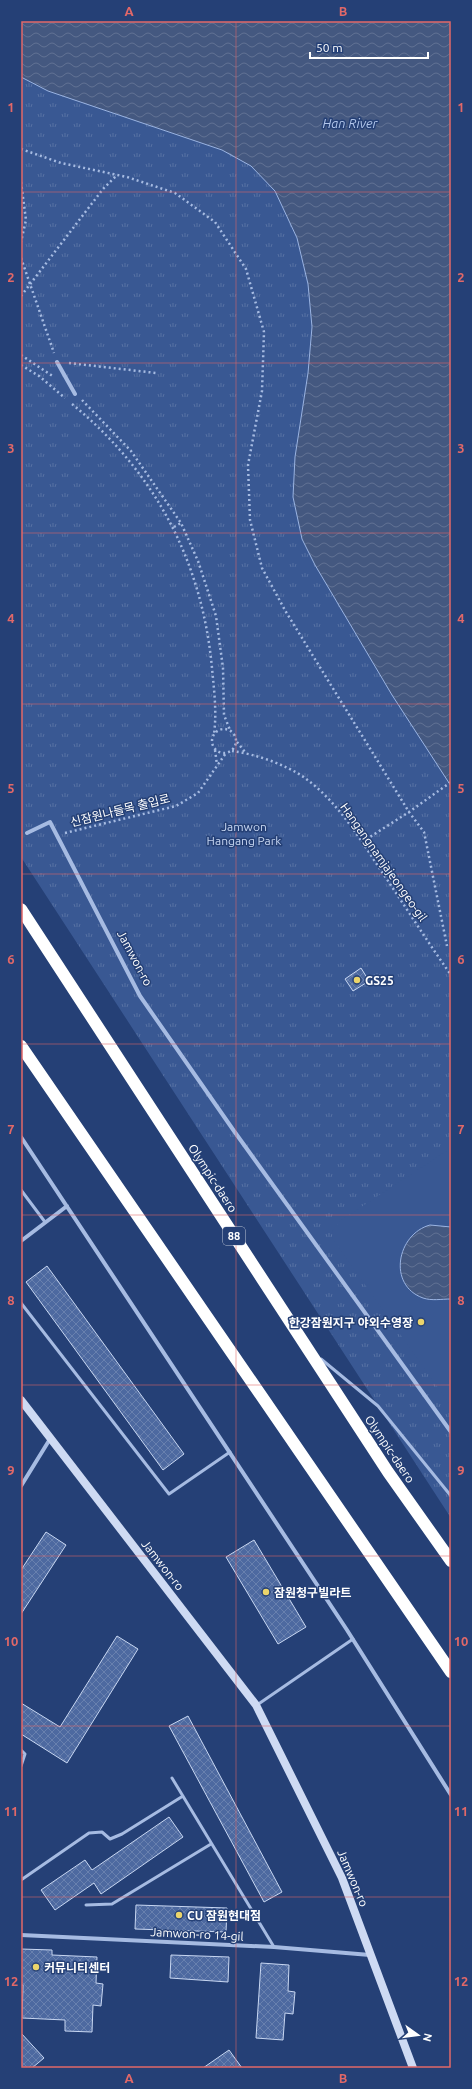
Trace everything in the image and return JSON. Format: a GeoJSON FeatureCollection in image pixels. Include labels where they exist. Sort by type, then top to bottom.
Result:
{"type":"FeatureCollection","features":[{"type":"Feature","properties":{"kind":"highway","name":"Olympic-daero"},"geometry":{"type":"LineString","coordinates":[[21,908],[388,1472],[451,1561]]}},
{"type":"Feature","properties":{"kind":"highway"},"geometry":{"type":"LineString","coordinates":[[21,1046],[451,1672]]}},
{"type":"Feature","properties":{"kind":"main road","name":"Jamwon-ro"},"geometry":{"type":"LineString","coordinates":[[21,1400],[256,1705],[342,1878],[413,2068]]}},
{"type":"Feature","properties":{"kind":"street"},"geometry":{"type":"LineString","coordinates":[[57,362],[75,394]]}},
{"type":"Feature","properties":{"kind":"street","name":"Jamwon-ro"},"geometry":{"type":"LineString","coordinates":[[28,833],[50,822],[140,996],[451,1432]]}},
{"type":"Feature","properties":{"kind":"street"},"geometry":{"type":"LineString","coordinates":[[21,1137],[353,1639],[451,1795]]}},
{"type":"Feature","properties":{"kind":"street"},"geometry":{"type":"LineString","coordinates":[[21,1241],[67,1206]]}},
{"type":"Feature","properties":{"kind":"street"},"geometry":{"type":"LineString","coordinates":[[21,1486],[51,1439]]}},
{"type":"Feature","properties":{"kind":"street","name":"Jamwon-ro 14-gil"},"geometry":{"type":"LineString","coordinates":[[21,1935],[274,1947],[371,1955]]}},
{"type":"Feature","properties":{"kind":"lane"},"geometry":{"type":"LineString","coordinates":[[21,1190],[45,1222]]}},
{"type":"Feature","properties":{"kind":"lane"},"geometry":{"type":"LineString","coordinates":[[21,1303],[169,1494],[230,1452]]}},
{"type":"Feature","properties":{"kind":"lane"},"geometry":{"type":"LineString","coordinates":[[307,1348],[378,1406],[451,1496]]}},
{"type":"Feature","properties":{"kind":"lane"},"geometry":{"type":"LineString","coordinates":[[256,1705],[353,1639]]}},
{"type":"Feature","properties":{"kind":"lane"},"geometry":{"type":"LineString","coordinates":[[21,1750],[25,1754],[21,1766]]}},
{"type":"Feature","properties":{"kind":"lane"},"geometry":{"type":"LineString","coordinates":[[172,1778],[274,1947]]}},
{"type":"Feature","properties":{"kind":"lane"},"geometry":{"type":"LineString","coordinates":[[21,1880],[89,1833],[102,1832],[110,1839],[122,1834],[183,1796]]}},
{"type":"Feature","properties":{"kind":"lane"},"geometry":{"type":"LineString","coordinates":[[86,1906],[112,1904],[211,1844]]}},
{"type":"Feature","properties":{"kind":"path"},"geometry":{"type":"LineString","coordinates":[[21,149],[61,163],[117,175],[174,193],[215,222],[246,269],[264,332],[262,391],[248,465],[250,520],[262,568],[286,612],[409,812],[424,832],[446,946]]}},
{"type":"Feature","properties":{"kind":"path"},"geometry":{"type":"LineString","coordinates":[[21,296],[104,189],[117,175]]}},
{"type":"Feature","properties":{"kind":"path"},"geometry":{"type":"LineString","coordinates":[[21,182],[26,220],[21,242]]}},
{"type":"Feature","properties":{"kind":"path"},"geometry":{"type":"LineString","coordinates":[[21,258],[57,362],[156,373]]}},
{"type":"Feature","properties":{"kind":"path"},"geometry":{"type":"LineString","coordinates":[[21,355],[56,378]]}},
{"type":"Feature","properties":{"kind":"path"},"geometry":{"type":"LineString","coordinates":[[21,365],[39,376],[102,431],[144,480],[174,527],[190,566],[202,604],[210,643],[216,720],[212,742],[215,749],[217,765]]}},
{"type":"Feature","properties":{"kind":"path"},"geometry":{"type":"LineString","coordinates":[[75,394],[98,415],[132,451],[181,523],[198,561],[216,616],[223,668],[224,715],[230,730],[236,735],[237,742],[245,753]]}},
{"type":"Feature","properties":{"kind":"path"},"geometry":{"type":"LineString","coordinates":[[174,527],[181,523]]}},
{"type":"Feature","properties":{"kind":"path"},"geometry":{"type":"LineString","coordinates":[[214,734],[219,729],[230,730]]}},
{"type":"Feature","properties":{"kind":"path"},"geometry":{"type":"LineString","coordinates":[[215,749],[226,753],[232,751],[237,742]]}},
{"type":"Feature","properties":{"kind":"path","name":"Hangangnamjajeongeo-gil"},"geometry":{"type":"LineString","coordinates":[[232,751],[245,753],[289,770],[304,778],[335,806],[362,842],[451,975]]}},
{"type":"Feature","properties":{"kind":"path","name":"신잠원나들목 출입로"},"geometry":{"type":"LineString","coordinates":[[57,835],[176,806],[198,793],[226,753]]}},
{"type":"Feature","properties":{"kind":"path"},"geometry":{"type":"LineString","coordinates":[[362,842],[409,812],[451,782]]}},
{"type":"Feature","properties":{"kind":"green space","name":"Jamwon Hangang Park"},"geometry":{"type":"Polygon","coordinates":[[[21,77],[48,91],[222,150],[251,166],[275,191],[297,238],[308,284],[312,327],[308,373],[295,457],[293,497],[302,539],[315,565],[392,695],[451,784],[451,1518],[21,857],[21,77]]]}},
{"type":"Feature","properties":{"kind":"green space","name":"한강잠원지구 야외수영장"},"geometry":{"type":"Polygon","coordinates":[[[451,1148],[451,1406],[332,1238],[333,1230],[340,1221],[451,1148]]]}},
{"type":"Feature","properties":{"kind":"water","name":"Han River"},"geometry":{"type":"Polygon","coordinates":[[[21,21],[451,21],[451,786],[392,695],[315,565],[302,539],[293,497],[295,457],[308,373],[312,327],[308,284],[297,238],[275,191],[251,166],[222,150],[48,91],[21,77],[21,21]]]}},
{"type":"Feature","properties":{"kind":"water"},"geometry":{"type":"Polygon","coordinates":[[[430,1225],[451,1227],[451,1299],[433,1300],[423,1298],[412,1292],[404,1282],[401,1272],[401,1260],[404,1249],[410,1238],[419,1230],[430,1225]]]}},
{"type":"Feature","properties":{"kind":"building","name":"GS25"},"geometry":{"type":"Polygon","coordinates":[[[361,968],[369,981],[353,991],[345,979],[361,968]]]}},
{"type":"Feature","properties":{"kind":"building"},"geometry":{"type":"Polygon","coordinates":[[[47,1266],[184,1454],[163,1470],[26,1282],[47,1266]]]}},
{"type":"Feature","properties":{"kind":"building"},"geometry":{"type":"Polygon","coordinates":[[[46,1532],[66,1545],[21,1614],[21,1570],[46,1532]]]}},
{"type":"Feature","properties":{"kind":"building","name":"잠원청구빌라트"},"geometry":{"type":"Polygon","coordinates":[[[254,1540],[306,1627],[278,1644],[226,1557],[254,1540]]]}},
{"type":"Feature","properties":{"kind":"building"},"geometry":{"type":"Polygon","coordinates":[[[117,1636],[138,1649],[67,1763],[21,1734],[21,1703],[60,1727],[117,1636]]]}},
{"type":"Feature","properties":{"kind":"building"},"geometry":{"type":"Polygon","coordinates":[[[188,1716],[282,1892],[264,1902],[169,1726],[188,1716]]]}},
{"type":"Feature","properties":{"kind":"building"},"geometry":{"type":"Polygon","coordinates":[[[169,1817],[183,1837],[101,1894],[94,1883],[55,1910],[41,1890],[85,1860],[92,1870],[169,1817]]]}},
{"type":"Feature","properties":{"kind":"building"},"geometry":{"type":"Polygon","coordinates":[[[136,1905],[227,1908],[226,1932],[135,1929],[136,1905]]]}},
{"type":"Feature","properties":{"kind":"building"},"geometry":{"type":"Polygon","coordinates":[[[21,1949],[52,1950],[52,1955],[97,1957],[96,1983],[103,1984],[101,2006],[93,2005],[92,2032],[65,2031],[65,2020],[22,2018],[23,1985],[21,1985],[21,1949]]]}},
{"type":"Feature","properties":{"kind":"building"},"geometry":{"type":"Polygon","coordinates":[[[171,1955],[229,1957],[228,1982],[170,1978],[171,1955]]]}},
{"type":"Feature","properties":{"kind":"building"},"geometry":{"type":"Polygon","coordinates":[[[261,1963],[289,1965],[288,1991],[295,1992],[293,2014],[285,2013],[283,2040],[256,2038],[261,1963]]]}},
{"type":"Feature","properties":{"kind":"building"},"geometry":{"type":"Polygon","coordinates":[[[21,2033],[44,2058],[32,2068],[21,2068],[21,2033]]]}},
{"type":"Feature","properties":{"kind":"building"},"geometry":{"type":"Polygon","coordinates":[[[229,2050],[242,2068],[203,2068],[229,2050]]]}},
{"type":"Feature","properties":{"kind":"tunnel"},"geometry":{"type":"LineString","coordinates":[[21,837],[27,833]]}},
{"type":"Feature","properties":{"kind":"place","name":"GS25"},"geometry":{"type":"Point","coordinates":[357,980]}},
{"type":"Feature","properties":{"kind":"place","name":"한강잠원지구 야외수영장"},"geometry":{"type":"Point","coordinates":[421,1322]}},
{"type":"Feature","properties":{"kind":"place","name":"잠원청구빌라트"},"geometry":{"type":"Point","coordinates":[266,1592]}},
{"type":"Feature","properties":{"kind":"place","name":"CU 잠원현대점"},"geometry":{"type":"Point","coordinates":[179,1915]}},
{"type":"Feature","properties":{"kind":"place","name":"커뮤니티센터"},"geometry":{"type":"Point","coordinates":[36,1967]}}]}
